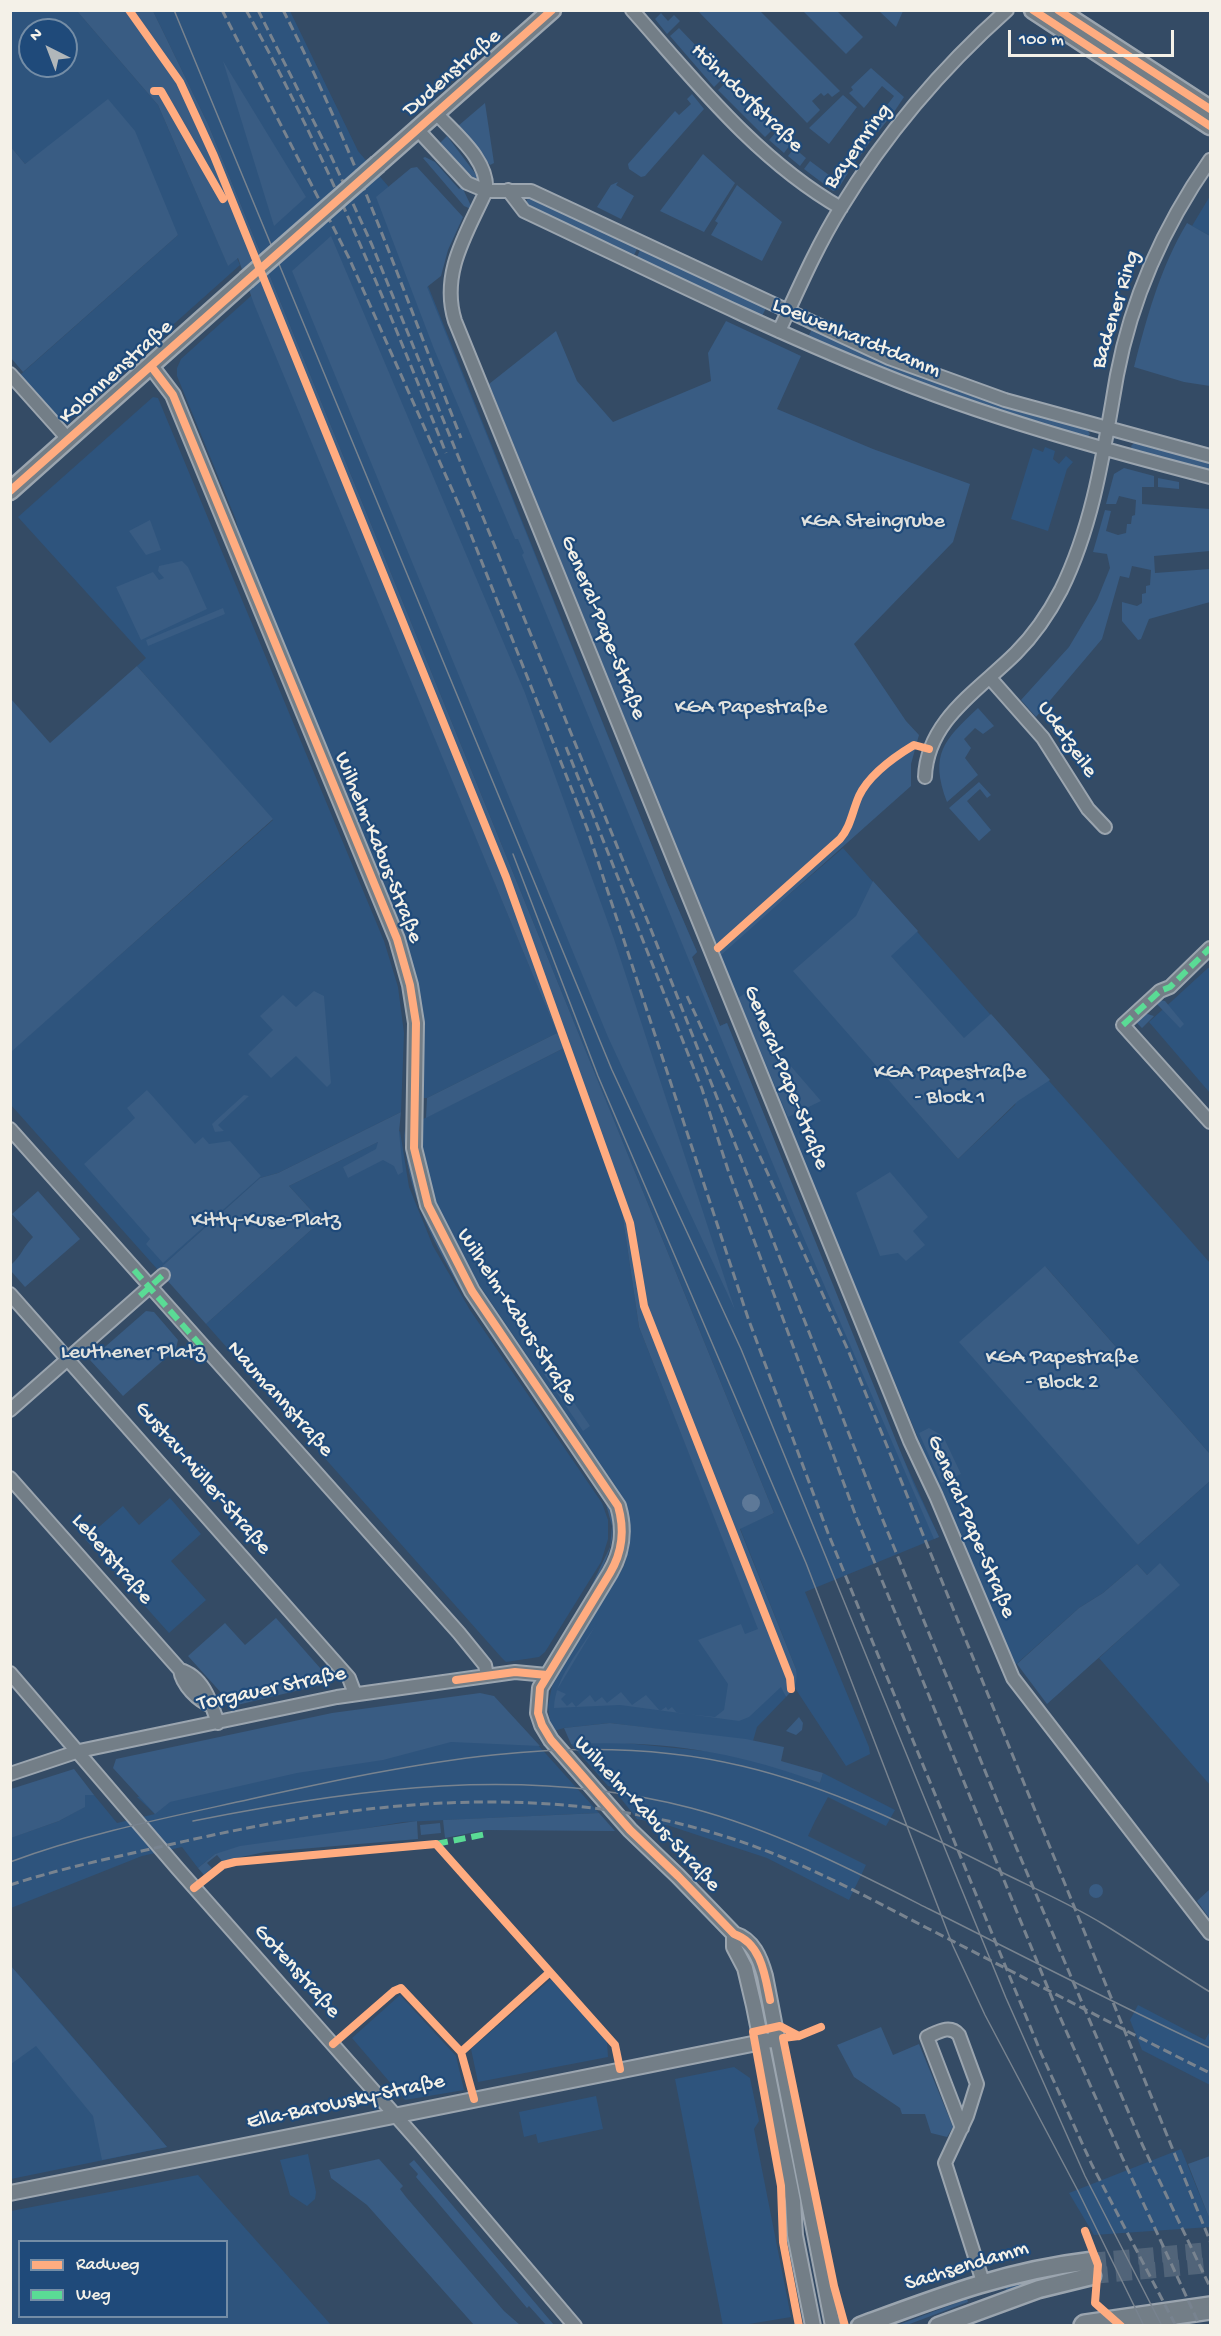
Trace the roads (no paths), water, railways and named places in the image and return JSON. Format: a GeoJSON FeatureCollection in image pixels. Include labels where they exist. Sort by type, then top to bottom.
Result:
{"type":"FeatureCollection","features":[{"type":"Feature","properties":{"kind":"highway"},"geometry":{"type":"LineString","coordinates":[[1085,2325],[1210,2308]]}},
{"type":"Feature","properties":{"kind":"main road","name":"Dudenstraße"},"geometry":{"type":"LineString","coordinates":[[246,280],[552,10]]}},
{"type":"Feature","properties":{"kind":"main road"},"geometry":{"type":"LineString","coordinates":[[1033,10],[1210,126]]}},
{"type":"Feature","properties":{"kind":"main road"},"geometry":{"type":"LineString","coordinates":[[1058,10],[1210,109]]}},
{"type":"Feature","properties":{"kind":"main road","name":"Kolonnenstraße"},"geometry":{"type":"LineString","coordinates":[[10,491],[246,280]]}},
{"type":"Feature","properties":{"kind":"main road","name":"Sachsendamm"},"geometry":{"type":"LineString","coordinates":[[860,2325],[982,2282],[1040,2268],[1091,2268],[1053,2285],[938,2325]]}},
{"type":"Feature","properties":{"kind":"main road"},"geometry":{"type":"LineString","coordinates":[[982,2282],[991,2305]]}},
{"type":"Feature","properties":{"kind":"street","name":"Höhndorfstraße"},"geometry":{"type":"LineString","coordinates":[[632,10],[735,124],[797,177],[840,208]]}},
{"type":"Feature","properties":{"kind":"street","name":"Bayernring"},"geometry":{"type":"LineString","coordinates":[[779,331],[840,208],[872,161],[920,101],[1008,10]]}},
{"type":"Feature","properties":{"kind":"street"},"geometry":{"type":"LineString","coordinates":[[417,129],[467,183],[486,191],[487,178],[483,169],[436,113]]}},
{"type":"Feature","properties":{"kind":"street","name":"Badener Ring"},"geometry":{"type":"LineString","coordinates":[[925,777],[926,757],[937,731],[1027,641],[1060,591],[1078,550],[1106,450],[1118,375],[1142,284],[1172,219],[1210,160]]}},
{"type":"Feature","properties":{"kind":"street","name":"Loewenhardtdamm"},"geometry":{"type":"LineString","coordinates":[[508,190],[524,211],[779,331],[881,374],[997,417],[1106,450],[1210,477]]}},
{"type":"Feature","properties":{"kind":"street","name":"Loewenhardtdamm"},"geometry":{"type":"LineString","coordinates":[[486,191],[531,191],[888,358],[1005,400],[1210,456]]}},
{"type":"Feature","properties":{"kind":"street","name":"General-Pape-Straße"},"geometry":{"type":"LineString","coordinates":[[486,191],[452,269],[449,294],[454,321],[903,1427],[936,1496],[1013,1678],[1210,1933]]}},
{"type":"Feature","properties":{"kind":"street","name":"Wilhelm-Kabus-Straße"},"geometry":{"type":"LineString","coordinates":[[151,366],[173,395],[400,950],[410,985],[416,1023],[414,1148],[428,1204],[472,1291],[618,1506],[622,1532],[615,1565],[540,1688],[538,1713],[544,1731],[630,1830],[734,1934],[745,1938],[763,1968],[833,2325]]}},
{"type":"Feature","properties":{"kind":"street"},"geometry":{"type":"LineString","coordinates":[[10,374],[69,440]]}},
{"type":"Feature","properties":{"kind":"street","name":"Udetzeile"},"geometry":{"type":"LineString","coordinates":[[990,678],[1043,738],[1088,809],[1105,827]]}},
{"type":"Feature","properties":{"kind":"street"},"geometry":{"type":"LineString","coordinates":[[1210,948],[1170,987],[1160,991],[1123,1025],[1210,1122]]}},
{"type":"Feature","properties":{"kind":"street","name":"Naumannstraße"},"geometry":{"type":"LineString","coordinates":[[10,1129],[459,1633],[485,1665],[487,1676]]}},
{"type":"Feature","properties":{"kind":"street"},"geometry":{"type":"LineString","coordinates":[[10,1410],[163,1275]]}},
{"type":"Feature","properties":{"kind":"street","name":"Gustav-Müller-Straße"},"geometry":{"type":"LineString","coordinates":[[10,1294],[349,1678],[355,1694]]}},
{"type":"Feature","properties":{"kind":"street","name":"Leberstraße"},"geometry":{"type":"LineString","coordinates":[[10,1478],[180,1670],[181,1678],[202,1702],[212,1706],[218,1723]]}},
{"type":"Feature","properties":{"kind":"street","name":"Torgauer Straße"},"geometry":{"type":"LineString","coordinates":[[10,1774],[79,1751],[355,1694],[523,1672],[547,1675]]}},
{"type":"Feature","properties":{"kind":"street","name":"Gotenstraße"},"geometry":{"type":"LineString","coordinates":[[10,1673],[183,1875],[395,2115],[574,2325]]}},
{"type":"Feature","properties":{"kind":"street","name":"Wilhelm-Kabus-Straße"},"geometry":{"type":"LineString","coordinates":[[734,1934],[734,1947],[748,1975],[762,2042],[793,2201],[795,2235],[813,2325]]}},
{"type":"Feature","properties":{"kind":"street"},"geometry":{"type":"LineString","coordinates":[[962,2128],[927,2037],[946,2029],[953,2030],[959,2035],[977,2084],[962,2128],[945,2163],[982,2282]]}},
{"type":"Feature","properties":{"kind":"street","name":"Ella-Barowsky-Straße"},"geometry":{"type":"LineString","coordinates":[[10,2193],[777,2039]]}},
{"type":"Feature","properties":{"kind":"tunnel"},"geometry":{"type":"LineString","coordinates":[[1090,2261],[1210,2250]]}},
{"type":"Feature","properties":{"kind":"tunnel"},"geometry":{"type":"LineString","coordinates":[[1092,2276],[1210,2265]]}},
{"type":"Feature","properties":{"kind":"tram line"},"geometry":{"type":"LineString","coordinates":[[174,10],[612,1070],[741,1349],[1006,1998],[1085,2176],[1162,2326]]}},
{"type":"Feature","properties":{"kind":"tram line"},"geometry":{"type":"LineString","coordinates":[[513,854],[598,1076],[806,1563],[953,1946],[985,2015],[1078,2191],[1144,2326]]}},
{"type":"Feature","properties":{"kind":"tram line"},"geometry":{"type":"LineString","coordinates":[[10,1862],[69,1842],[160,1819],[311,1786],[433,1763],[558,1750],[620,1750],[681,1755],[742,1766],[775,1775],[872,1810],[1077,1909],[1210,1992]]}},
{"type":"Feature","properties":{"kind":"tram line"},"geometry":{"type":"LineString","coordinates":[[193,1821],[317,1799],[442,1786],[567,1787],[629,1795],[691,1808],[783,1839],[842,1866],[1210,2048]]}},
{"type":"Feature","properties":{"kind":"railway"},"geometry":{"type":"LineString","coordinates":[[222,10],[349,258],[462,512],[587,828],[748,1318],[828,1533],[1041,2053],[1092,2165],[1176,2326]]}},
{"type":"Feature","properties":{"kind":"railway"},"geometry":{"type":"LineString","coordinates":[[246,10],[302,118],[353,228],[446,453]]}},
{"type":"Feature","properties":{"kind":"railway"},"geometry":{"type":"LineString","coordinates":[[258,10],[331,156],[372,245],[650,927],[880,1513],[1016,1847],[1142,2144],[1210,2287]]}},
{"type":"Feature","properties":{"kind":"railway"},"geometry":{"type":"LineString","coordinates":[[283,10],[333,115],[461,438]]}},
{"type":"Feature","properties":{"kind":"railway"},"geometry":{"type":"LineString","coordinates":[[566,747],[702,1089],[728,1170],[857,1519],[1056,2008],[1200,2326]]}},
{"type":"Feature","properties":{"kind":"railway"},"geometry":{"type":"LineString","coordinates":[[687,996],[848,1350],[1210,2241]]}},
{"type":"Feature","properties":{"kind":"railway"},"geometry":{"type":"LineString","coordinates":[[10,1885],[72,1867],[177,1843],[315,1816],[384,1807],[454,1803],[523,1803],[593,1808],[661,1820],[730,1838],[806,1867],[1210,2073]]}},
{"type":"Feature","properties":{"kind":"park label","name":"KGA Steingrube"},"geometry":{"type":"Point","coordinates":[873,523]}},
{"type":"Feature","properties":{"kind":"park label","name":"KGA Papestraße"},"geometry":{"type":"Point","coordinates":[751,709]}},
{"type":"Feature","properties":{"kind":"park label","name":"KGA Papestraße - Block 1"},"geometry":{"type":"Point","coordinates":[950,1086]}},
{"type":"Feature","properties":{"kind":"park label","name":"Kitty-Kuse-Platz"},"geometry":{"type":"Point","coordinates":[266,1222]}},
{"type":"Feature","properties":{"kind":"park label","name":"Leuthener Platz"},"geometry":{"type":"Point","coordinates":[133,1354]}},
{"type":"Feature","properties":{"kind":"park label","name":"KGA Papestraße - Block 2"},"geometry":{"type":"Point","coordinates":[1062,1372]}}]}
